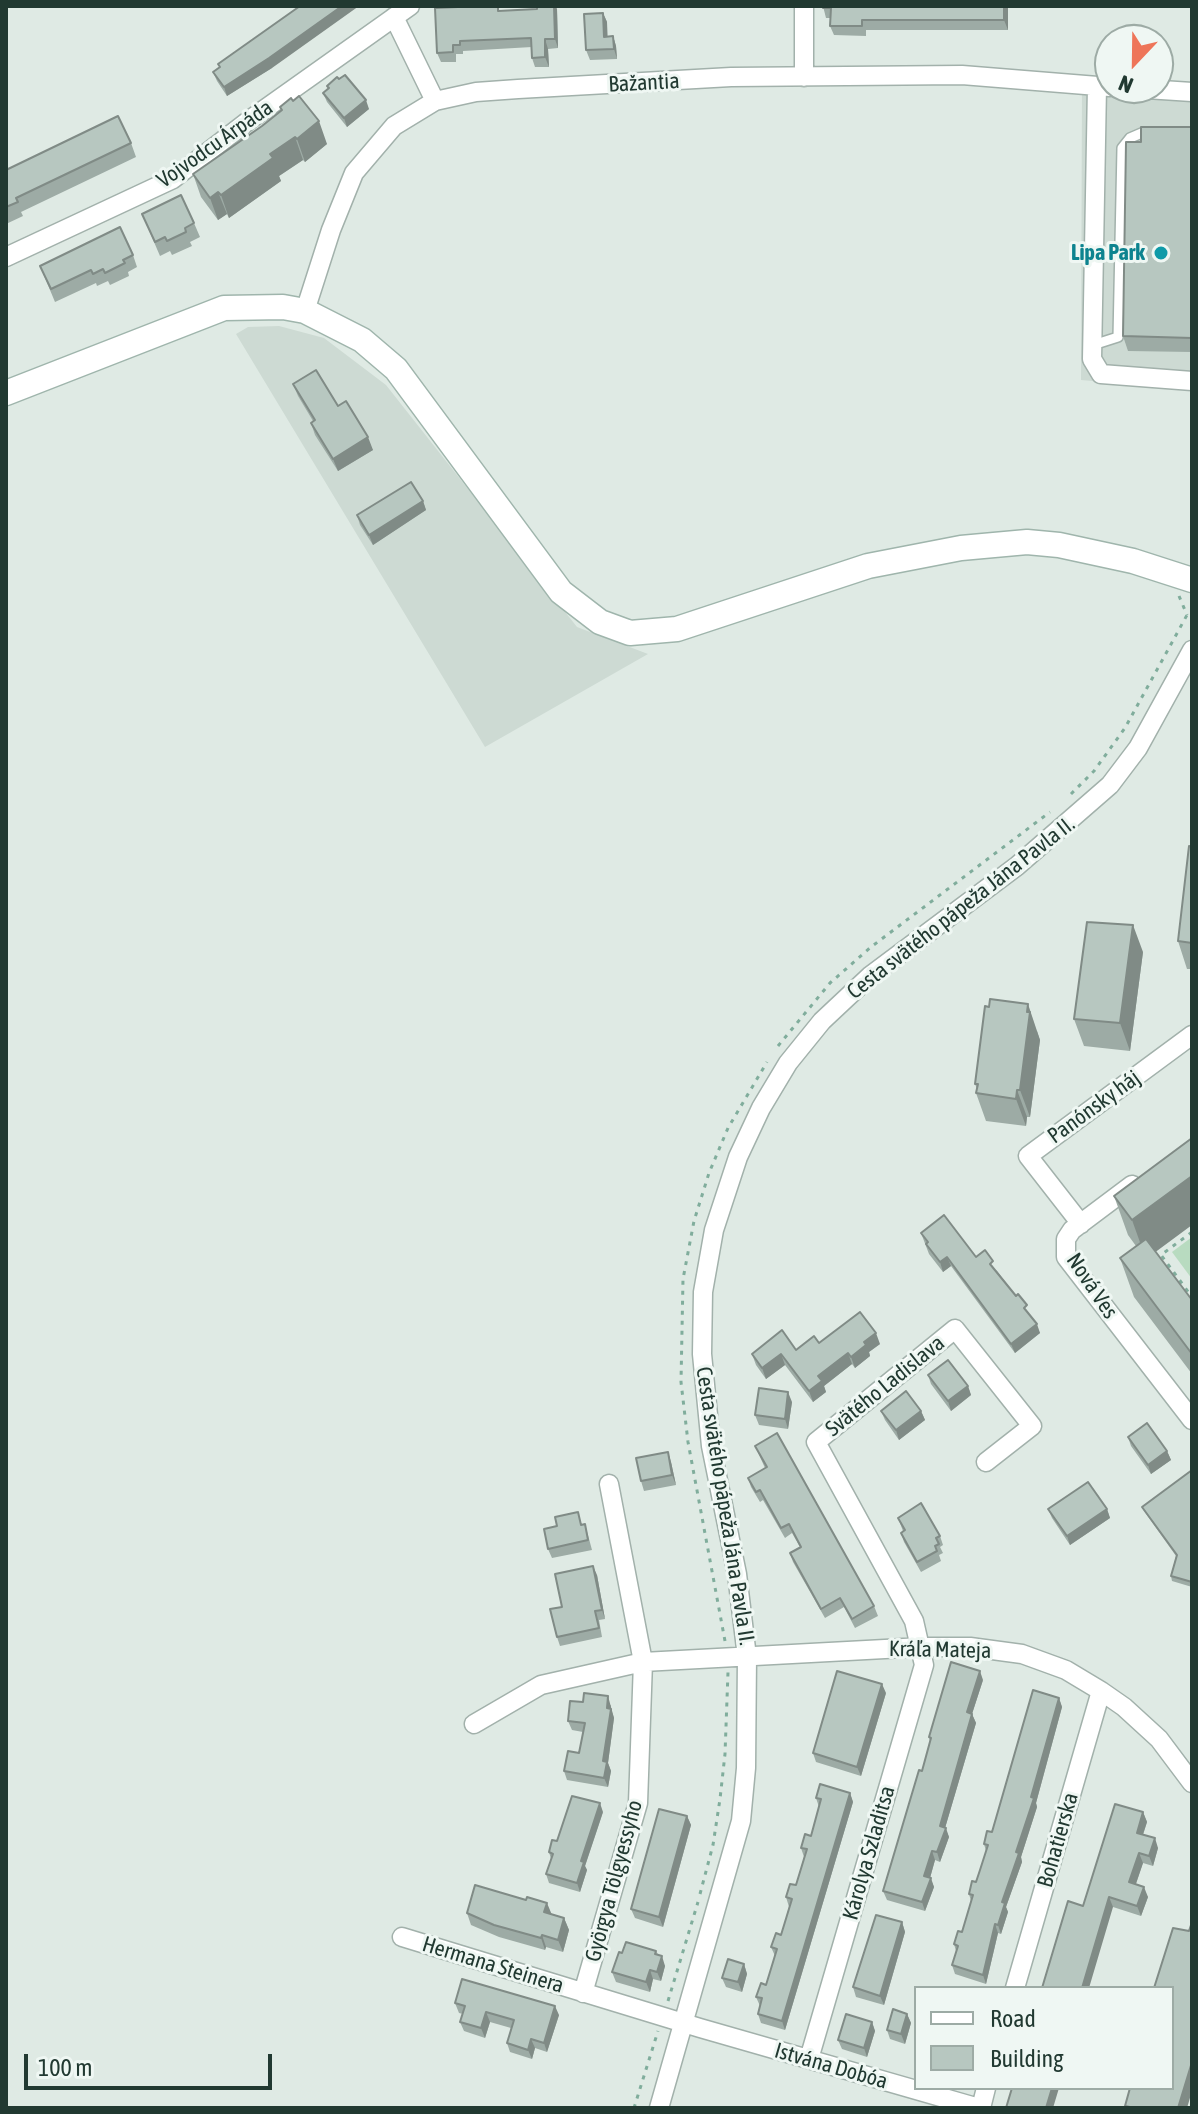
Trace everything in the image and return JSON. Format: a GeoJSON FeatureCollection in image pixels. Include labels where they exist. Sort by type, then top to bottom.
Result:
{"type":"FeatureCollection","features":[{"type":"Feature","properties":{"kind":"street","name":"Vojvodcu Árpáda"},"geometry":{"type":"LineString","coordinates":[[6,257],[173,179],[259,113],[410,6]]}},
{"type":"Feature","properties":{"kind":"street"},"geometry":{"type":"LineString","coordinates":[[804,6],[804,77]]}},
{"type":"Feature","properties":{"kind":"street"},"geometry":{"type":"LineString","coordinates":[[394,17],[435,101]]}},
{"type":"Feature","properties":{"kind":"street","name":"Bažantia"},"geometry":{"type":"LineString","coordinates":[[305,311],[331,230],[354,173],[394,126],[435,101],[476,92],[731,77],[962,75],[1094,85]]}},
{"type":"Feature","properties":{"kind":"street"},"geometry":{"type":"LineString","coordinates":[[1102,104],[1092,359],[1101,374],[1192,381]]}},
{"type":"Feature","properties":{"kind":"street"},"geometry":{"type":"LineString","coordinates":[[6,393],[224,308],[283,307],[305,311],[362,340],[396,369],[561,592],[600,622],[630,633],[677,629],[868,566],[961,548],[1027,542],[1059,545],[1133,561],[1184,584]]}},
{"type":"Feature","properties":{"kind":"street","name":"Cesta svätého pápeža Jána Pavla II."},"geometry":{"type":"LineString","coordinates":[[659,2108],[741,1821],[748,1715],[747,1657],[737,1574],[711,1446],[702,1354],[703,1292],[714,1230],[738,1157],[761,1108],[788,1063],[822,1021],[870,976],[1017,866],[1110,785],[1138,748],[1192,650]]}},
{"type":"Feature","properties":{"kind":"street","name":"Panónsky háj"},"geometry":{"type":"LineString","coordinates":[[1081,1224],[1028,1156],[1192,1035]]}},
{"type":"Feature","properties":{"kind":"street","name":"Nová Ves"},"geometry":{"type":"LineString","coordinates":[[1146,1175],[1066,1239],[1066,1257],[1192,1420]]}},
{"type":"Feature","properties":{"kind":"street","name":"Svätého Ladislava"},"geometry":{"type":"LineString","coordinates":[[922,1647],[914,1621],[816,1442],[955,1329],[1032,1426],[986,1462]]}},
{"type":"Feature","properties":{"kind":"street","name":"Györgya Tölgyessyho"},"geometry":{"type":"LineString","coordinates":[[583,1993],[638,1803],[643,1662],[609,1484]]}},
{"type":"Feature","properties":{"kind":"street","name":"Károlya Szladitsa"},"geometry":{"type":"LineString","coordinates":[[809,2059],[924,1665],[922,1647]]}},
{"type":"Feature","properties":{"kind":"street","name":"Kráľa Mateja"},"geometry":{"type":"LineString","coordinates":[[474,1724],[541,1685],[643,1662],[970,1647],[1022,1654],[1066,1670],[1124,1707],[1159,1739],[1190,1776]]}},
{"type":"Feature","properties":{"kind":"street","name":"Bohatierska"},"geometry":{"type":"LineString","coordinates":[[1016,1986],[1101,1691]]}},
{"type":"Feature","properties":{"kind":"street","name":"Hermana Steinera"},"geometry":{"type":"LineString","coordinates":[[402,1937],[663,2017]]}},
{"type":"Feature","properties":{"kind":"street","name":"Istvána Dobóa"},"geometry":{"type":"LineString","coordinates":[[663,2017],[914,2089]]}},
{"type":"Feature","properties":{"kind":"street","name":"Istvána Dobóa"},"geometry":{"type":"LineString","coordinates":[[917,2090],[980,2108]]}},
{"type":"Feature","properties":{"kind":"lane"},"geometry":{"type":"LineString","coordinates":[[1092,345],[1118,337],[1122,148],[1130,138],[1144,132],[1160,132]]}},
{"type":"Feature","properties":{"kind":"path"},"geometry":{"type":"LineString","coordinates":[[1072,793],[1094,771],[1125,728],[1189,614],[1184,584]]}},
{"type":"Feature","properties":{"kind":"path"},"geometry":{"type":"LineString","coordinates":[[726,1647],[688,1442],[681,1382],[683,1279],[694,1221],[709,1173],[728,1128],[755,1079],[789,1030],[830,983],[871,947],[1060,804]]}},
{"type":"Feature","properties":{"kind":"path"},"geometry":{"type":"LineString","coordinates":[[1192,1232],[1161,1255],[1192,1297]]}},
{"type":"Feature","properties":{"kind":"path"},"geometry":{"type":"LineString","coordinates":[[634,2108],[713,1845],[725,1754],[728,1668]]}},
{"type":"Feature","properties":{"kind":"shaded area"},"geometry":{"type":"Polygon","coordinates":[[[1082,76],[1094,81],[1094,104],[1174,104],[1174,86],[1192,85],[1192,390],[1081,380],[1082,76]]]}},
{"type":"Feature","properties":{"kind":"shaded area"},"geometry":{"type":"Polygon","coordinates":[[[279,326],[324,338],[386,385],[577,627],[648,654],[485,747],[236,334],[248,327],[279,326]]]}},
{"type":"Feature","properties":{"kind":"green space"},"geometry":{"type":"Polygon","coordinates":[[[1192,1237],[1192,1279],[1172,1252],[1192,1237]]]}},
{"type":"Feature","properties":{"kind":"building"},"geometry":{"type":"Polygon","coordinates":[[[300,6],[342,6],[224,87],[213,72],[220,67],[218,64],[300,6]]]}},
{"type":"Feature","properties":{"kind":"building"},"geometry":{"type":"Polygon","coordinates":[[[498,6],[498,11],[554,6],[555,39],[545,39],[545,57],[532,58],[531,38],[460,41],[460,45],[453,45],[453,52],[437,53],[435,8],[498,6]]]}},
{"type":"Feature","properties":{"kind":"building"},"geometry":{"type":"Polygon","coordinates":[[[823,6],[1004,6],[1004,20],[862,20],[862,26],[830,26],[831,8],[823,6]]]}},
{"type":"Feature","properties":{"kind":"building"},"geometry":{"type":"Polygon","coordinates":[[[603,13],[604,37],[613,36],[614,49],[586,50],[584,14],[603,13]]]}},
{"type":"Feature","properties":{"kind":"building"},"geometry":{"type":"Polygon","coordinates":[[[345,75],[366,100],[344,118],[323,93],[337,77],[339,79],[345,75]]]}},
{"type":"Feature","properties":{"kind":"building"},"geometry":{"type":"Polygon","coordinates":[[[299,96],[319,121],[297,139],[295,137],[270,154],[273,158],[221,195],[218,192],[210,198],[193,174],[262,126],[291,98],[293,101],[299,96]]]}},
{"type":"Feature","properties":{"kind":"building"},"geometry":{"type":"Polygon","coordinates":[[[118,116],[131,143],[16,198],[18,202],[6,207],[6,170],[118,116]]]}},
{"type":"Feature","properties":{"kind":"building","name":"Lipa Park"},"geometry":{"type":"Polygon","coordinates":[[[1141,127],[1192,127],[1192,338],[1123,336],[1126,142],[1141,142],[1141,127]]]}},
{"type":"Feature","properties":{"kind":"building"},"geometry":{"type":"Polygon","coordinates":[[[181,195],[194,223],[185,228],[186,232],[167,241],[165,237],[155,242],[142,214],[181,195]]]}},
{"type":"Feature","properties":{"kind":"building"},"geometry":{"type":"Polygon","coordinates":[[[120,227],[133,255],[123,260],[125,263],[105,273],[103,269],[93,274],[91,270],[51,289],[40,266],[120,227]]]}},
{"type":"Feature","properties":{"kind":"building"},"geometry":{"type":"Polygon","coordinates":[[[316,370],[338,406],[346,401],[368,437],[333,459],[311,423],[315,420],[293,384],[316,370]]]}},
{"type":"Feature","properties":{"kind":"building"},"geometry":{"type":"Polygon","coordinates":[[[411,482],[423,501],[369,535],[357,515],[411,482]]]}},
{"type":"Feature","properties":{"kind":"building"},"geometry":{"type":"Polygon","coordinates":[[[1189,846],[1192,847],[1192,943],[1178,941],[1189,846]]]}},
{"type":"Feature","properties":{"kind":"building"},"geometry":{"type":"Polygon","coordinates":[[[1087,922],[1133,925],[1120,1023],[1074,1019],[1087,922]]]}},
{"type":"Feature","properties":{"kind":"building"},"geometry":{"type":"Polygon","coordinates":[[[990,999],[1028,1004],[1027,1012],[1030,1012],[1020,1090],[1017,1090],[1016,1099],[976,1093],[985,1006],[989,1007],[990,999]]]}},
{"type":"Feature","properties":{"kind":"building"},"geometry":{"type":"Polygon","coordinates":[[[1192,1138],[1192,1176],[1132,1220],[1114,1196],[1192,1138]]]}},
{"type":"Feature","properties":{"kind":"building"},"geometry":{"type":"Polygon","coordinates":[[[944,1215],[976,1257],[985,1250],[993,1261],[990,1264],[1027,1305],[1024,1308],[1037,1324],[1011,1344],[947,1257],[940,1262],[926,1244],[928,1242],[921,1233],[944,1215]]]}},
{"type":"Feature","properties":{"kind":"building"},"geometry":{"type":"Polygon","coordinates":[[[1146,1239],[1192,1300],[1192,1354],[1120,1258],[1146,1239]]]}},
{"type":"Feature","properties":{"kind":"building"},"geometry":{"type":"Polygon","coordinates":[[[860,1312],[876,1333],[851,1357],[848,1353],[818,1376],[822,1381],[809,1391],[781,1354],[762,1368],[752,1354],[782,1330],[796,1350],[814,1336],[819,1343],[860,1312]]]}},
{"type":"Feature","properties":{"kind":"building"},"geometry":{"type":"Polygon","coordinates":[[[948,1360],[968,1386],[948,1401],[928,1375],[948,1360]]]}},
{"type":"Feature","properties":{"kind":"building"},"geometry":{"type":"Polygon","coordinates":[[[759,1388],[788,1392],[785,1419],[755,1415],[759,1388]]]}},
{"type":"Feature","properties":{"kind":"building"},"geometry":{"type":"Polygon","coordinates":[[[906,1391],[921,1411],[896,1430],[881,1411],[906,1391]]]}},
{"type":"Feature","properties":{"kind":"building"},"geometry":{"type":"Polygon","coordinates":[[[1147,1423],[1167,1451],[1148,1465],[1128,1437],[1147,1423]]]}},
{"type":"Feature","properties":{"kind":"building"},"geometry":{"type":"Polygon","coordinates":[[[777,1433],[874,1606],[852,1619],[840,1598],[821,1609],[790,1553],[801,1547],[789,1524],[781,1528],[760,1490],[756,1492],[748,1478],[767,1467],[755,1446],[777,1433]]]}},
{"type":"Feature","properties":{"kind":"building"},"geometry":{"type":"Polygon","coordinates":[[[668,1452],[672,1475],[641,1481],[636,1458],[668,1452]]]}},
{"type":"Feature","properties":{"kind":"building"},"geometry":{"type":"Polygon","coordinates":[[[1192,1470],[1192,1582],[1171,1576],[1177,1555],[1142,1507],[1192,1470]]]}},
{"type":"Feature","properties":{"kind":"building"},"geometry":{"type":"Polygon","coordinates":[[[1088,1482],[1107,1509],[1067,1536],[1048,1509],[1088,1482]]]}},
{"type":"Feature","properties":{"kind":"building"},"geometry":{"type":"Polygon","coordinates":[[[921,1503],[940,1536],[936,1538],[939,1544],[935,1546],[937,1551],[917,1562],[901,1533],[905,1530],[898,1518],[921,1503]]]}},
{"type":"Feature","properties":{"kind":"building"},"geometry":{"type":"Polygon","coordinates":[[[578,1512],[581,1525],[585,1524],[588,1540],[548,1549],[544,1529],[557,1526],[555,1517],[578,1512]]]}},
{"type":"Feature","properties":{"kind":"building"},"geometry":{"type":"Polygon","coordinates":[[[593,1566],[602,1610],[595,1611],[599,1628],[557,1637],[550,1609],[562,1607],[555,1574],[593,1566]]]}},
{"type":"Feature","properties":{"kind":"building"},"geometry":{"type":"Polygon","coordinates":[[[951,1662],[980,1671],[967,1712],[972,1714],[940,1826],[946,1828],[937,1852],[932,1851],[924,1876],[931,1878],[922,1902],[883,1891],[919,1770],[922,1771],[951,1662]]]}},
{"type":"Feature","properties":{"kind":"building"},"geometry":{"type":"Polygon","coordinates":[[[837,1671],[882,1684],[857,1767],[813,1753],[837,1671]]]}},
{"type":"Feature","properties":{"kind":"building"},"geometry":{"type":"Polygon","coordinates":[[[1033,1690],[1059,1698],[1031,1797],[1034,1798],[1016,1852],[1019,1853],[1002,1902],[1005,1903],[998,1925],[995,1924],[983,1975],[952,1965],[958,1946],[954,1944],[958,1931],[962,1932],[973,1895],[969,1894],[972,1881],[976,1882],[988,1845],[984,1844],[987,1831],[992,1832],[1033,1690]]]}},
{"type":"Feature","properties":{"kind":"building"},"geometry":{"type":"Polygon","coordinates":[[[584,1693],[608,1696],[607,1708],[611,1709],[603,1761],[607,1762],[604,1778],[564,1771],[568,1751],[579,1753],[585,1723],[568,1721],[570,1701],[583,1702],[584,1693]]]}},
{"type":"Feature","properties":{"kind":"building"},"geometry":{"type":"Polygon","coordinates":[[[820,1784],[850,1793],[782,2021],[758,2014],[762,1998],[756,1997],[761,1983],[766,1985],[777,1949],[771,1947],[776,1933],[781,1935],[792,1899],[786,1897],[790,1884],[796,1885],[807,1849],[801,1848],[805,1834],[811,1836],[821,1799],[816,1798],[820,1784]]]}},
{"type":"Feature","properties":{"kind":"building"},"geometry":{"type":"Polygon","coordinates":[[[572,1796],[600,1803],[577,1883],[546,1874],[553,1854],[549,1852],[552,1840],[557,1841],[572,1796]]]}},
{"type":"Feature","properties":{"kind":"building"},"geometry":{"type":"Polygon","coordinates":[[[1115,1804],[1143,1812],[1137,1833],[1155,1838],[1149,1856],[1139,1853],[1129,1882],[1144,1887],[1137,1906],[1109,1897],[1083,1986],[1043,1986],[1068,1901],[1083,1906],[1115,1804]]]}},
{"type":"Feature","properties":{"kind":"building"},"geometry":{"type":"Polygon","coordinates":[[[659,1809],[687,1816],[659,1917],[631,1909],[659,1809]]]}},
{"type":"Feature","properties":{"kind":"building"},"geometry":{"type":"Polygon","coordinates":[[[475,1885],[547,1903],[544,1912],[564,1918],[558,1940],[494,1925],[467,1913],[475,1885]]]}},
{"type":"Feature","properties":{"kind":"building"},"geometry":{"type":"Polygon","coordinates":[[[876,1915],[902,1922],[880,1996],[853,1987],[876,1915]]]}},
{"type":"Feature","properties":{"kind":"building"},"geometry":{"type":"Polygon","coordinates":[[[1192,1922],[1192,2062],[1178,2108],[1130,2108],[1125,2106],[1129,2090],[1174,2090],[1174,1986],[1155,1986],[1173,1928],[1189,1931],[1192,1922]]]}},
{"type":"Feature","properties":{"kind":"building"},"geometry":{"type":"Polygon","coordinates":[[[626,1942],[656,1951],[655,1954],[662,1956],[657,1972],[650,1970],[646,1982],[612,1972],[626,1942]]]}},
{"type":"Feature","properties":{"kind":"building"},"geometry":{"type":"Polygon","coordinates":[[[728,1959],[744,1964],[738,1982],[722,1978],[728,1959]]]}},
{"type":"Feature","properties":{"kind":"building"},"geometry":{"type":"Polygon","coordinates":[[[462,1979],[555,2006],[544,2043],[531,2039],[528,2050],[507,2043],[514,2020],[486,2012],[481,2028],[460,2022],[465,2006],[455,2003],[462,1979]]]}},
{"type":"Feature","properties":{"kind":"building"},"geometry":{"type":"Polygon","coordinates":[[[893,2009],[907,2014],[901,2034],[887,2030],[893,2009]]]}},
{"type":"Feature","properties":{"kind":"building"},"geometry":{"type":"Polygon","coordinates":[[[846,2014],[872,2022],[864,2048],[838,2040],[846,2014]]]}},
{"type":"Feature","properties":{"kind":"building"},"geometry":{"type":"Polygon","coordinates":[[[1011,2090],[1051,2090],[1046,2108],[1006,2108],[1011,2090]]]}},
{"type":"Feature","properties":{"kind":"place","name":"Lipa Park"},"geometry":{"type":"Point","coordinates":[1161,253]}}]}
